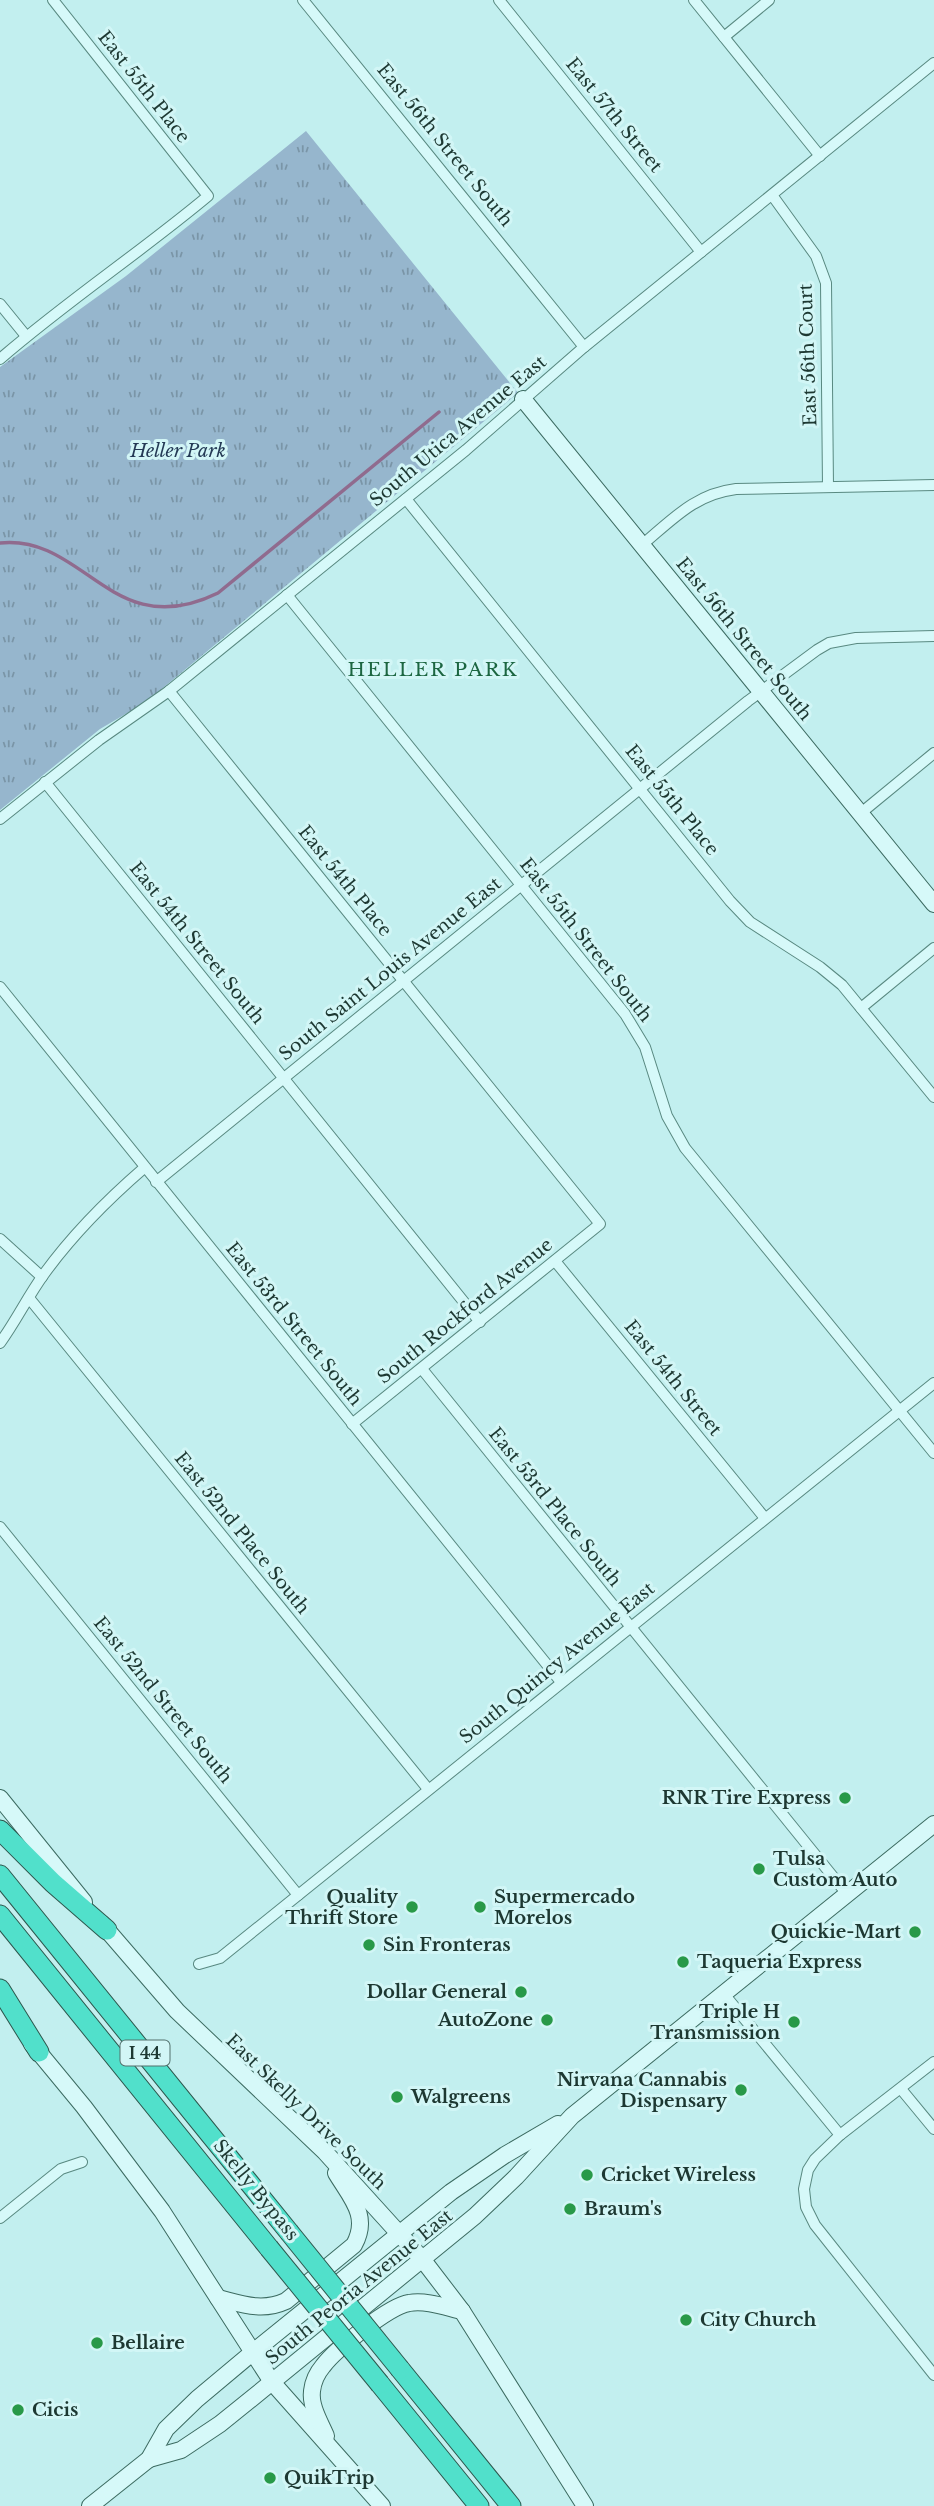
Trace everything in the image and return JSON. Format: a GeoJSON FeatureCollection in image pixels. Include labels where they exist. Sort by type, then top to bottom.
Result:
{"type":"FeatureCollection","features":[{"type":"Feature","properties":{"kind":"highway"},"geometry":{"type":"LineString","coordinates":[[0,1830],[53,1883],[107,1930]]}},
{"type":"Feature","properties":{"kind":"highway","name":"Skelly Bypass"},"geometry":{"type":"LineString","coordinates":[[0,1875],[511,2506]]}},
{"type":"Feature","properties":{"kind":"highway","name":"Skelly Bypass"},"geometry":{"type":"LineString","coordinates":[[0,1915],[477,2506]]}},
{"type":"Feature","properties":{"kind":"highway"},"geometry":{"type":"LineString","coordinates":[[0,1989],[39,2052]]}},
{"type":"Feature","properties":{"kind":"highway"},"geometry":{"type":"LineString","coordinates":[[494,2484],[519,2506]]}},
{"type":"Feature","properties":{"kind":"main road","name":"East 56th Street South"},"geometry":{"type":"LineString","coordinates":[[523,399],[934,904]]}},
{"type":"Feature","properties":{"kind":"main road","name":"East Skelly Drive South"},"geometry":{"type":"LineString","coordinates":[[0,1798],[107,1930],[186,2020],[325,2152],[423,2260],[462,2311],[585,2506]]}},
{"type":"Feature","properties":{"kind":"main road","name":"South Peoria Avenue East"},"geometry":{"type":"LineString","coordinates":[[149,2459],[181,2450],[220,2424],[423,2260],[493,2199],[572,2116],[934,1824]]}},
{"type":"Feature","properties":{"kind":"main road"},"geometry":{"type":"LineString","coordinates":[[0,2004],[145,2187],[272,2382],[382,2506]]}},
{"type":"Feature","properties":{"kind":"main road","name":"South Peoria Avenue East"},"geometry":{"type":"LineString","coordinates":[[90,2506],[149,2459],[166,2429],[252,2353],[451,2192],[499,2158],[572,2116]]}},
{"type":"Feature","properties":{"kind":"main road"},"geometry":{"type":"LineString","coordinates":[[218,2298],[254,2308],[275,2306],[286,2301],[354,2245],[359,2236],[361,2217],[325,2152]]}},
{"type":"Feature","properties":{"kind":"main road"},"geometry":{"type":"LineString","coordinates":[[333,2451],[312,2402],[313,2383],[323,2365],[399,2306],[421,2302],[462,2311]]}},
{"type":"Feature","properties":{"kind":"street","name":"East 55th Place"},"geometry":{"type":"LineString","coordinates":[[26,336],[170,228],[208,196],[53,0]]}},
{"type":"Feature","properties":{"kind":"street","name":"East 56th Street South"},"geometry":{"type":"LineString","coordinates":[[303,0],[584,347]]}},
{"type":"Feature","properties":{"kind":"street","name":"East 57th Street"},"geometry":{"type":"LineString","coordinates":[[499,0],[701,251]]}},
{"type":"Feature","properties":{"kind":"street"},"geometry":{"type":"LineString","coordinates":[[694,0],[820,156]]}},
{"type":"Feature","properties":{"kind":"street"},"geometry":{"type":"LineString","coordinates":[[724,37],[769,0]]}},
{"type":"Feature","properties":{"kind":"street","name":"South Utica Avenue East"},"geometry":{"type":"LineString","coordinates":[[0,819],[99,740],[169,691],[466,450],[584,347],[934,63]]}},
{"type":"Feature","properties":{"kind":"street","name":"East 56th Court"},"geometry":{"type":"LineString","coordinates":[[772,195],[816,256],[826,283],[828,487]]}},
{"type":"Feature","properties":{"kind":"street"},"geometry":{"type":"LineString","coordinates":[[0,304],[26,336],[0,359]]}},
{"type":"Feature","properties":{"kind":"street"},"geometry":{"type":"LineString","coordinates":[[642,545],[691,504],[719,491],[934,485]]}},
{"type":"Feature","properties":{"kind":"street","name":"East 55th Place"},"geometry":{"type":"LineString","coordinates":[[406,499],[730,901],[750,922],[820,967],[842,985],[934,1097]]}},
{"type":"Feature","properties":{"kind":"street","name":"East 55th Street South"},"geometry":{"type":"LineString","coordinates":[[287,595],[637,1031],[652,1067],[667,1116],[685,1147],[934,1453]]}},
{"type":"Feature","properties":{"kind":"street","name":"South Saint Louis Avenue East"},"geometry":{"type":"LineString","coordinates":[[156,1182],[640,789],[817,650],[829,643],[856,638],[934,636]]}},
{"type":"Feature","properties":{"kind":"street","name":"East 54th Place"},"geometry":{"type":"LineString","coordinates":[[169,691],[600,1224]]}},
{"type":"Feature","properties":{"kind":"street"},"geometry":{"type":"LineString","coordinates":[[861,813],[934,753]]}},
{"type":"Feature","properties":{"kind":"street","name":"East 54th Street South"},"geometry":{"type":"LineString","coordinates":[[46,782],[480,1322]]}},
{"type":"Feature","properties":{"kind":"street"},"geometry":{"type":"LineString","coordinates":[[861,1008],[934,948]]}},
{"type":"Feature","properties":{"kind":"street","name":"East 53rd Street South"},"geometry":{"type":"LineString","coordinates":[[0,988],[561,1682]]}},
{"type":"Feature","properties":{"kind":"street"},"geometry":{"type":"LineString","coordinates":[[0,1343],[42,1277],[78,1230],[107,1200],[145,1168]]}},
{"type":"Feature","properties":{"kind":"street","name":"South Rockford Avenue"},"geometry":{"type":"LineString","coordinates":[[352,1424],[600,1224]]}},
{"type":"Feature","properties":{"kind":"street"},"geometry":{"type":"LineString","coordinates":[[0,1239],[42,1277]]}},
{"type":"Feature","properties":{"kind":"street","name":"East 54th Street"},"geometry":{"type":"LineString","coordinates":[[555,1261],[764,1517]]}},
{"type":"Feature","properties":{"kind":"street","name":"East 52nd Place South"},"geometry":{"type":"LineString","coordinates":[[29,1298],[428,1789]]}},
{"type":"Feature","properties":{"kind":"street","name":"East 53rd Place South"},"geometry":{"type":"LineString","coordinates":[[422,1369],[847,1894]]}},
{"type":"Feature","properties":{"kind":"street","name":"South Quincy Avenue East"},"geometry":{"type":"LineString","coordinates":[[199,1964],[220,1958],[934,1382]]}},
{"type":"Feature","properties":{"kind":"street","name":"East 52nd Street South"},"geometry":{"type":"LineString","coordinates":[[0,1527],[298,1895]]}},
{"type":"Feature","properties":{"kind":"street"},"geometry":{"type":"LineString","coordinates":[[724,1994],[840,2135]]}},
{"type":"Feature","properties":{"kind":"street"},"geometry":{"type":"LineString","coordinates":[[934,2062],[823,2149],[808,2170],[804,2189],[809,2215],[934,2375]]}},
{"type":"Feature","properties":{"kind":"street"},"geometry":{"type":"LineString","coordinates":[[901,2089],[934,2129]]}},
{"type":"Feature","properties":{"kind":"street"},"geometry":{"type":"LineString","coordinates":[[2,2212],[61,2169],[82,2162]]}},
{"type":"Feature","properties":{"kind":"green space","name":"Heller Park"},"geometry":{"type":"Polygon","coordinates":[[[306,131],[518,393],[146,702],[100,729],[0,810],[0,367],[126,276],[306,131]]]}},
{"type":"Feature","properties":{"kind":"waterway"},"geometry":{"type":"LineString","coordinates":[[0,543],[29,545],[55,554],[125,598],[151,606],[182,605],[218,593],[439,412]]}},
{"type":"Feature","properties":{"kind":"place","name":"RNR Tire Express"},"geometry":{"type":"Point","coordinates":[845,1798]}},
{"type":"Feature","properties":{"kind":"place","name":"Tulsa Custom Auto"},"geometry":{"type":"Point","coordinates":[759,1869]}},
{"type":"Feature","properties":{"kind":"place","name":"Quality Thrift Store"},"geometry":{"type":"Point","coordinates":[412,1907]}},
{"type":"Feature","properties":{"kind":"place","name":"Supermercado Morelos"},"geometry":{"type":"Point","coordinates":[480,1907]}},
{"type":"Feature","properties":{"kind":"place","name":"Quickie-Mart"},"geometry":{"type":"Point","coordinates":[915,1932]}},
{"type":"Feature","properties":{"kind":"place","name":"Sin Fronteras"},"geometry":{"type":"Point","coordinates":[369,1945]}},
{"type":"Feature","properties":{"kind":"place","name":"Taqueria Express"},"geometry":{"type":"Point","coordinates":[683,1962]}},
{"type":"Feature","properties":{"kind":"place","name":"Dollar General"},"geometry":{"type":"Point","coordinates":[521,1992]}},
{"type":"Feature","properties":{"kind":"place","name":"AutoZone"},"geometry":{"type":"Point","coordinates":[547,2020]}},
{"type":"Feature","properties":{"kind":"place","name":"Triple H Transmission"},"geometry":{"type":"Point","coordinates":[794,2022]}},
{"type":"Feature","properties":{"kind":"place","name":"Nirvana Cannabis Dispensary"},"geometry":{"type":"Point","coordinates":[741,2090]}},
{"type":"Feature","properties":{"kind":"place","name":"Walgreens"},"geometry":{"type":"Point","coordinates":[397,2097]}},
{"type":"Feature","properties":{"kind":"place","name":"Cricket Wireless"},"geometry":{"type":"Point","coordinates":[587,2175]}},
{"type":"Feature","properties":{"kind":"place","name":"Braum's"},"geometry":{"type":"Point","coordinates":[570,2209]}},
{"type":"Feature","properties":{"kind":"place","name":"City Church"},"geometry":{"type":"Point","coordinates":[686,2320]}},
{"type":"Feature","properties":{"kind":"place","name":"Bellaire"},"geometry":{"type":"Point","coordinates":[97,2343]}},
{"type":"Feature","properties":{"kind":"place","name":"Cicis"},"geometry":{"type":"Point","coordinates":[18,2410]}},
{"type":"Feature","properties":{"kind":"place","name":"QuikTrip"},"geometry":{"type":"Point","coordinates":[270,2478]}},
{"type":"Feature","properties":{"kind":"district","name":"HELLER PARK"},"geometry":{"type":"Point","coordinates":[433,669]}}]}
